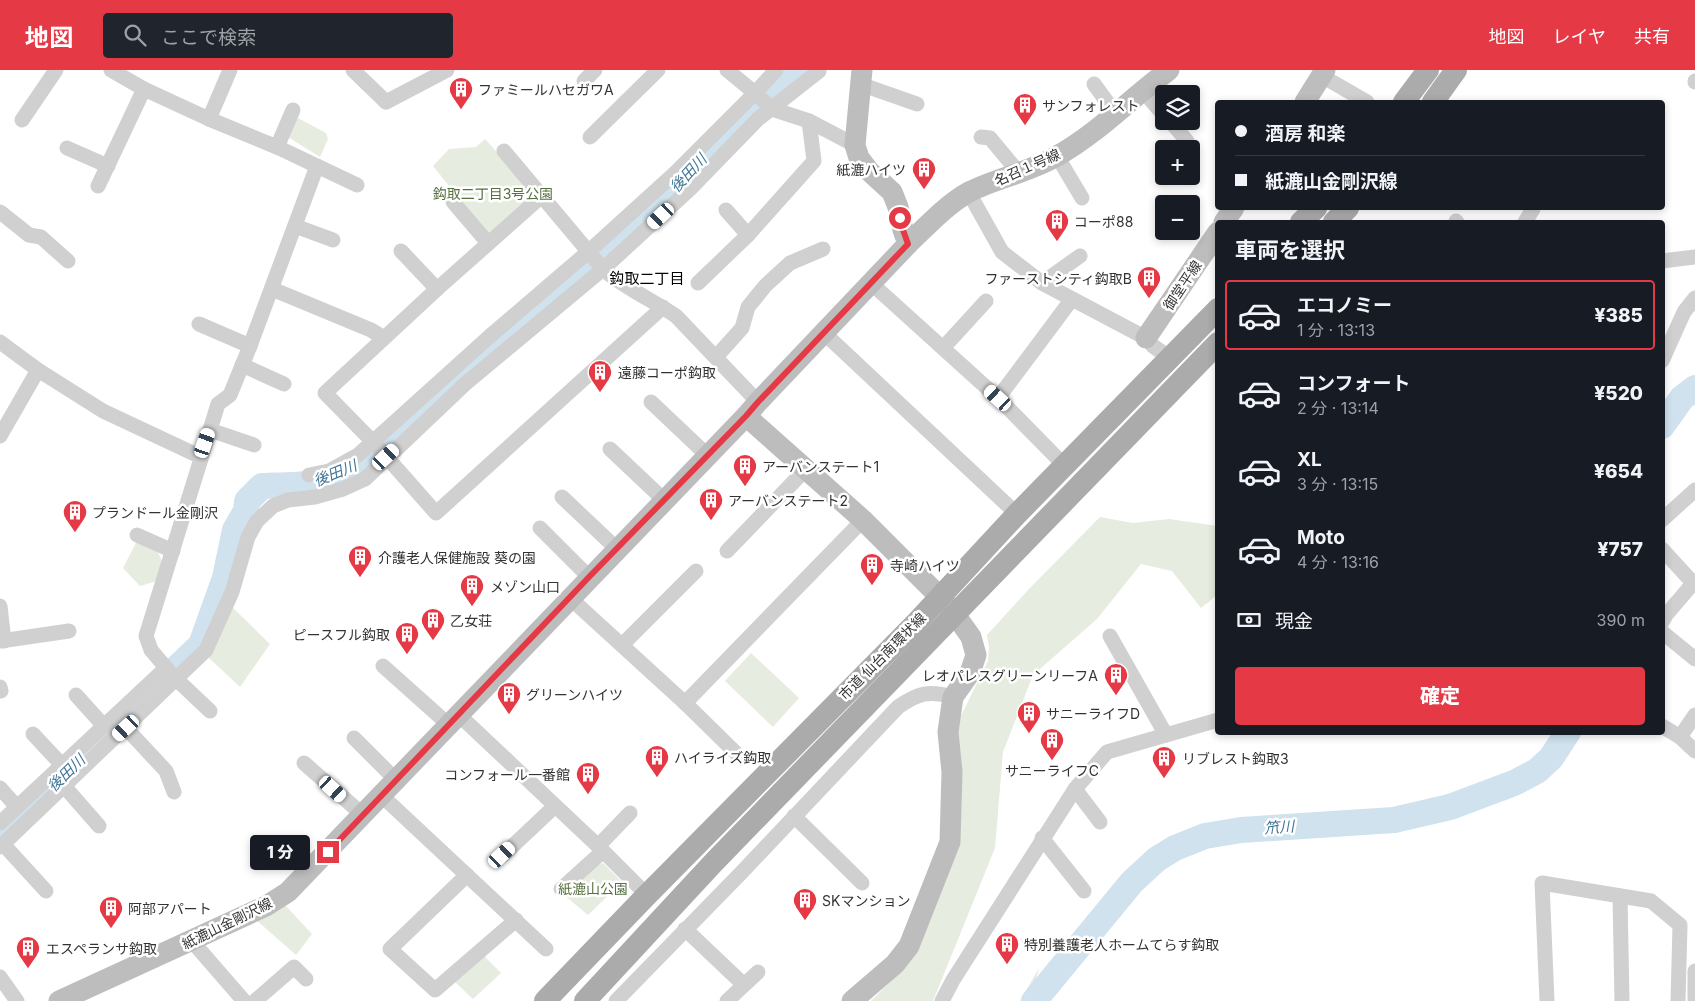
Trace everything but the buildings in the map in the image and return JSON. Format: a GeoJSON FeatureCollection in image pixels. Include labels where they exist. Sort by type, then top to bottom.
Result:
{"type":"FeatureCollection","features":[{"type":"Feature","properties":{"kind":"main road"},"geometry":{"type":"LineString","coordinates":[[1406,100],[1428,70]]}},
{"type":"Feature","properties":{"kind":"main road"},"geometry":{"type":"LineString","coordinates":[[1434,100],[1456,70]]}},
{"type":"Feature","properties":{"kind":"main road"},"geometry":{"type":"LineString","coordinates":[[1304,220],[1314,210]]}},
{"type":"Feature","properties":{"kind":"main road"},"geometry":{"type":"LineString","coordinates":[[1336,220],[1346,210]]}},
{"type":"Feature","properties":{"kind":"main road","name":"市道 仙台南環状線"},"geometry":{"type":"LineString","coordinates":[[585,1001],[947,605],[1017,514],[1215,312]]}},
{"type":"Feature","properties":{"kind":"main road","name":"市道 仙台南環状線"},"geometry":{"type":"LineString","coordinates":[[555,998],[647,895],[947,605],[1077,489],[1215,346]]}},
{"type":"Feature","properties":{"kind":"street"},"geometry":{"type":"LineString","coordinates":[[22,120],[56,70]]}},
{"type":"Feature","properties":{"kind":"street"},"geometry":{"type":"LineString","coordinates":[[111,70],[140,81],[209,119],[277,147],[357,185]]}},
{"type":"Feature","properties":{"kind":"street"},"geometry":{"type":"LineString","coordinates":[[209,119],[230,70]]}},
{"type":"Feature","properties":{"kind":"street"},"geometry":{"type":"LineString","coordinates":[[353,70],[386,102],[447,70]]}},
{"type":"Feature","properties":{"kind":"street"},"geometry":{"type":"LineString","coordinates":[[590,138],[658,70]]}},
{"type":"Feature","properties":{"kind":"street"},"geometry":{"type":"LineString","coordinates":[[726,70],[763,101],[809,121],[855,145]]}},
{"type":"Feature","properties":{"kind":"street"},"geometry":{"type":"LineString","coordinates":[[46,891],[2,846],[103,725],[171,673],[206,650],[232,592],[248,537],[257,521],[273,506],[288,500],[315,497],[343,489],[364,479],[379,449],[596,261],[690,189],[758,119],[763,101],[776,70]]}},
{"type":"Feature","properties":{"kind":"street","name":"名召１号線"},"geometry":{"type":"LineString","coordinates":[[908,244],[949,206],[969,193],[1057,156],[1085,138],[1169,70]]}},
{"type":"Feature","properties":{"kind":"street"},"geometry":{"type":"LineString","coordinates":[[309,475],[328,471],[358,455],[379,449],[465,384],[596,261],[675,172],[763,101],[819,71]]}},
{"type":"Feature","properties":{"kind":"street"},"geometry":{"type":"LineString","coordinates":[[1306,100],[1324,73],[1364,100]]}},
{"type":"Feature","properties":{"kind":"street"},"geometry":{"type":"LineString","coordinates":[[908,244],[892,192],[869,171],[859,158],[855,145],[861,77],[917,104]]}},
{"type":"Feature","properties":{"kind":"street"},"geometry":{"type":"LineString","coordinates":[[98,186],[108,166],[140,81]]}},
{"type":"Feature","properties":{"kind":"street"},"geometry":{"type":"LineString","coordinates":[[1094,84],[1115,113]]}},
{"type":"Feature","properties":{"kind":"street"},"geometry":{"type":"LineString","coordinates":[[1142,90],[1155,104]]}},
{"type":"Feature","properties":{"kind":"street"},"geometry":{"type":"LineString","coordinates":[[277,147],[293,110]]}},
{"type":"Feature","properties":{"kind":"street"},"geometry":{"type":"LineString","coordinates":[[698,283],[748,235],[814,161],[809,121]]}},
{"type":"Feature","properties":{"kind":"street"},"geometry":{"type":"LineString","coordinates":[[1178,130],[1186,140]]}},
{"type":"Feature","properties":{"kind":"street"},"geometry":{"type":"LineString","coordinates":[[981,138],[990,138],[1019,173]]}},
{"type":"Feature","properties":{"kind":"street"},"geometry":{"type":"LineString","coordinates":[[67,148],[108,166]]}},
{"type":"Feature","properties":{"kind":"street"},"geometry":{"type":"LineString","coordinates":[[504,151],[596,261],[618,282],[676,316],[716,358],[752,409],[805,470],[863,520],[947,605],[971,637],[976,655],[970,673],[953,697],[948,732],[952,772],[950,842],[909,946],[895,964],[852,1001]]}},
{"type":"Feature","properties":{"kind":"street"},"geometry":{"type":"LineString","coordinates":[[1057,156],[1082,198]]}},
{"type":"Feature","properties":{"kind":"street"},"geometry":{"type":"LineString","coordinates":[[210,711],[171,673],[151,650],[146,636],[218,404],[230,395],[272,289],[317,166]]}},
{"type":"Feature","properties":{"kind":"street"},"geometry":{"type":"LineString","coordinates":[[969,193],[1002,252],[1042,283],[1146,338],[1153,346],[1170,358]]}},
{"type":"Feature","properties":{"kind":"street"},"geometry":{"type":"LineString","coordinates":[[542,195],[325,393],[379,449],[436,513],[663,307]]}},
{"type":"Feature","properties":{"kind":"street"},"geometry":{"type":"LineString","coordinates":[[453,202],[488,243]]}},
{"type":"Feature","properties":{"kind":"street"},"geometry":{"type":"LineString","coordinates":[[726,210],[748,235]]}},
{"type":"Feature","properties":{"kind":"street"},"geometry":{"type":"LineString","coordinates":[[0,212],[29,235],[41,238],[68,261]]}},
{"type":"Feature","properties":{"kind":"street"},"geometry":{"type":"LineString","coordinates":[[295,226],[333,240]]}},
{"type":"Feature","properties":{"kind":"street","name":"御堂平線"},"geometry":{"type":"LineString","coordinates":[[1146,338],[1215,236]]}},
{"type":"Feature","properties":{"kind":"street","name":"紙漉山金剛沢線"},"geometry":{"type":"LineString","coordinates":[[59,1001],[266,906],[288,892],[872,284],[908,244]]}},
{"type":"Feature","properties":{"kind":"street"},"geometry":{"type":"LineString","coordinates":[[716,358],[742,328],[748,307],[765,286],[790,263],[823,248]]}},
{"type":"Feature","properties":{"kind":"street"},"geometry":{"type":"LineString","coordinates":[[401,251],[437,289]]}},
{"type":"Feature","properties":{"kind":"street"},"geometry":{"type":"LineString","coordinates":[[1042,283],[1080,256]]}},
{"type":"Feature","properties":{"kind":"street"},"geometry":{"type":"LineString","coordinates":[[1665,261],[1695,257]]}},
{"type":"Feature","properties":{"kind":"street"},"geometry":{"type":"LineString","coordinates":[[872,284],[998,398],[1064,465]]}},
{"type":"Feature","properties":{"kind":"street"},"geometry":{"type":"LineString","coordinates":[[272,289],[371,330],[384,338]]}},
{"type":"Feature","properties":{"kind":"street"},"geometry":{"type":"LineString","coordinates":[[998,398],[1072,298]]}},
{"type":"Feature","properties":{"kind":"street"},"geometry":{"type":"LineString","coordinates":[[1665,354],[1684,312],[1695,298]]}},
{"type":"Feature","properties":{"kind":"street"},"geometry":{"type":"LineString","coordinates":[[943,348],[986,302]]}},
{"type":"Feature","properties":{"kind":"street"},"geometry":{"type":"LineString","coordinates":[[199,324],[250,346]]}},
{"type":"Feature","properties":{"kind":"street"},"geometry":{"type":"LineString","coordinates":[[824,333],[1017,514]]}},
{"type":"Feature","properties":{"kind":"street"},"geometry":{"type":"LineString","coordinates":[[0,342],[38,370],[103,411],[201,456]]}},
{"type":"Feature","properties":{"kind":"street"},"geometry":{"type":"LineString","coordinates":[[242,365],[284,384]]}},
{"type":"Feature","properties":{"kind":"street"},"geometry":{"type":"LineString","coordinates":[[0,436],[38,370]]}},
{"type":"Feature","properties":{"kind":"street"},"geometry":{"type":"LineString","coordinates":[[651,402],[707,455]]}},
{"type":"Feature","properties":{"kind":"street"},"geometry":{"type":"LineString","coordinates":[[210,430],[254,445]]}},
{"type":"Feature","properties":{"kind":"street"},"geometry":{"type":"LineString","coordinates":[[610,450],[664,500]]}},
{"type":"Feature","properties":{"kind":"street"},"geometry":{"type":"LineString","coordinates":[[727,551],[805,470]]}},
{"type":"Feature","properties":{"kind":"street"},"geometry":{"type":"LineString","coordinates":[[1665,517],[1695,490]]}},
{"type":"Feature","properties":{"kind":"street"},"geometry":{"type":"LineString","coordinates":[[562,497],[617,549]]}},
{"type":"Feature","properties":{"kind":"street"},"geometry":{"type":"LineString","coordinates":[[685,703],[863,520]]}},
{"type":"Feature","properties":{"kind":"street"},"geometry":{"type":"LineString","coordinates":[[540,528],[589,577]]}},
{"type":"Feature","properties":{"kind":"street"},"geometry":{"type":"LineString","coordinates":[[137,535],[173,551]]}},
{"type":"Feature","properties":{"kind":"street"},"geometry":{"type":"LineString","coordinates":[[1665,552],[1694,582],[1665,617]]}},
{"type":"Feature","properties":{"kind":"street"},"geometry":{"type":"LineString","coordinates":[[622,645],[696,571]]}},
{"type":"Feature","properties":{"kind":"street"},"geometry":{"type":"LineString","coordinates":[[570,598],[685,703],[739,756]]}},
{"type":"Feature","properties":{"kind":"street"},"geometry":{"type":"LineString","coordinates":[[0,606],[2,641],[69,631]]}},
{"type":"Feature","properties":{"kind":"street"},"geometry":{"type":"LineString","coordinates":[[1665,634],[1695,658]]}},
{"type":"Feature","properties":{"kind":"street"},"geometry":{"type":"LineString","coordinates":[[1110,636],[1166,735]]}},
{"type":"Feature","properties":{"kind":"street"},"geometry":{"type":"LineString","coordinates":[[383,666],[454,720],[554,806],[647,895]]}},
{"type":"Feature","properties":{"kind":"street"},"geometry":{"type":"LineString","coordinates":[[0,823],[17,807],[126,728],[171,673]]}},
{"type":"Feature","properties":{"kind":"street"},"geometry":{"type":"LineString","coordinates":[[0,686],[1,691]]}},
{"type":"Feature","properties":{"kind":"street"},"geometry":{"type":"LineString","coordinates":[[616,1001],[741,873],[898,707],[913,696],[928,693],[953,697]]}},
{"type":"Feature","properties":{"kind":"street"},"geometry":{"type":"LineString","coordinates":[[76,695],[103,725]]}},
{"type":"Feature","properties":{"kind":"street"},"geometry":{"type":"LineString","coordinates":[[1680,737],[1695,715]]}},
{"type":"Feature","properties":{"kind":"street"},"geometry":{"type":"LineString","coordinates":[[942,1001],[953,980],[1042,838],[1075,789],[1108,752],[1215,721]]}},
{"type":"Feature","properties":{"kind":"street"},"geometry":{"type":"LineString","coordinates":[[126,728],[166,771],[174,792]]}},
{"type":"Feature","properties":{"kind":"street"},"geometry":{"type":"LineString","coordinates":[[1665,728],[1680,737],[1695,751]]}},
{"type":"Feature","properties":{"kind":"street"},"geometry":{"type":"LineString","coordinates":[[33,734],[59,777],[99,826]]}},
{"type":"Feature","properties":{"kind":"street"},"geometry":{"type":"LineString","coordinates":[[354,738],[389,788],[467,875],[546,949]]}},
{"type":"Feature","properties":{"kind":"street"},"geometry":{"type":"LineString","coordinates":[[304,763],[362,815]]}},
{"type":"Feature","properties":{"kind":"street"},"geometry":{"type":"LineString","coordinates":[[0,788],[17,807]]}},
{"type":"Feature","properties":{"kind":"street"},"geometry":{"type":"LineString","coordinates":[[1075,789],[1100,822]]}},
{"type":"Feature","properties":{"kind":"street"},"geometry":{"type":"LineString","coordinates":[[502,855],[554,806]]}},
{"type":"Feature","properties":{"kind":"street"},"geometry":{"type":"LineString","coordinates":[[561,889],[600,849],[630,814]]}},
{"type":"Feature","properties":{"kind":"street"},"geometry":{"type":"LineString","coordinates":[[794,816],[862,883]]}},
{"type":"Feature","properties":{"kind":"street"},"geometry":{"type":"LineString","coordinates":[[1042,838],[1084,891]]}},
{"type":"Feature","properties":{"kind":"street"},"geometry":{"type":"LineString","coordinates":[[467,875],[390,949],[434,990],[516,920]]}},
{"type":"Feature","properties":{"kind":"street"},"geometry":{"type":"LineString","coordinates":[[1547,1001],[1542,883],[1651,901],[1680,925],[1678,1001]]}},
{"type":"Feature","properties":{"kind":"street"},"geometry":{"type":"LineString","coordinates":[[1620,896],[1622,1001]]}},
{"type":"Feature","properties":{"kind":"street"},"geometry":{"type":"LineString","coordinates":[[686,929],[743,984]]}},
{"type":"Feature","properties":{"kind":"street"},"geometry":{"type":"LineString","coordinates":[[191,940],[244,1001]]}},
{"type":"Feature","properties":{"kind":"street"},"geometry":{"type":"LineString","coordinates":[[255,1001],[294,967],[306,978]]}},
{"type":"Feature","properties":{"kind":"street"},"geometry":{"type":"LineString","coordinates":[[1695,971],[1695,1001]]}},
{"type":"Feature","properties":{"kind":"street"},"geometry":{"type":"LineString","coordinates":[[727,1001],[758,972]]}},
{"type":"Feature","properties":{"kind":"street"},"geometry":{"type":"LineString","coordinates":[[0,977],[17,1001]]}},
{"type":"Feature","properties":{"kind":"green space"},"geometry":{"type":"Polygon","coordinates":[[[296,117],[326,133],[328,139],[320,157],[288,137],[296,117]]]}},
{"type":"Feature","properties":{"kind":"green space","name":"鈎取二丁目3号公園"},"geometry":{"type":"Polygon","coordinates":[[[485,139],[530,189],[531,199],[490,237],[433,166],[449,149],[476,147],[485,139]]]}},
{"type":"Feature","properties":{"kind":"green space"},"geometry":{"type":"Polygon","coordinates":[[[1100,517],[1133,523],[1169,519],[1215,526],[1215,597],[1201,608],[1172,571],[1141,564],[1097,619],[1033,675],[1003,752],[995,848],[933,1001],[871,1001],[909,963],[931,916],[956,726],[988,661],[989,647],[987,635],[1028,590],[1100,517]]]}},
{"type":"Feature","properties":{"kind":"green space"},"geometry":{"type":"Polygon","coordinates":[[[137,541],[158,552],[163,564],[160,580],[140,586],[123,568],[137,541]]]}},
{"type":"Feature","properties":{"kind":"green space"},"geometry":{"type":"Polygon","coordinates":[[[231,606],[270,644],[240,687],[208,657],[231,606]]]}},
{"type":"Feature","properties":{"kind":"green space"},"geometry":{"type":"Polygon","coordinates":[[[751,653],[799,698],[773,727],[725,681],[751,653]]]}},
{"type":"Feature","properties":{"kind":"green space","name":"紙漉山公園"},"geometry":{"type":"Polygon","coordinates":[[[603,863],[622,882],[588,915],[564,895],[592,866],[603,863]]]}},
{"type":"Feature","properties":{"kind":"green space"},"geometry":{"type":"Polygon","coordinates":[[[284,904],[312,934],[296,955],[254,918],[284,904]]]}},
{"type":"Feature","properties":{"kind":"green space"},"geometry":{"type":"Polygon","coordinates":[[[482,954],[501,973],[473,999],[455,982],[482,954]]]}},
{"type":"Feature","properties":{"kind":"green space"},"geometry":{"type":"Polygon","coordinates":[[[1039,968],[1031,1001],[1020,1001],[1039,968]]]}},
{"type":"Feature","properties":{"kind":"waterway","name":"後田川"},"geometry":{"type":"LineString","coordinates":[[0,836],[201,645],[225,578],[235,530],[246,511],[247,501],[262,486],[300,485],[323,481],[346,472],[368,459],[679,186],[715,145],[797,70]]}},
{"type":"Feature","properties":{"kind":"waterway","name":"笊川"},"geometry":{"type":"LineString","coordinates":[[1665,422],[1682,398],[1695,388]]}},
{"type":"Feature","properties":{"kind":"waterway","name":"笊川"},"geometry":{"type":"LineString","coordinates":[[1034,1001],[1132,882],[1157,859],[1175,848],[1205,836],[1241,830],[1394,820],[1450,807],[1514,783],[1537,771],[1551,758],[1566,735]]}},
{"type":"Feature","properties":{"kind":"place","name":"ファミールハセガワA"},"geometry":{"type":"Point","coordinates":[461,110]}},
{"type":"Feature","properties":{"kind":"place","name":"サンフォレスト"},"geometry":{"type":"Point","coordinates":[1025,126]}},
{"type":"Feature","properties":{"kind":"place","name":"紙漉ハイツ"},"geometry":{"type":"Point","coordinates":[924,190]}},
{"type":"Feature","properties":{"kind":"place","name":"コーポ88"},"geometry":{"type":"Point","coordinates":[1057,242]}},
{"type":"Feature","properties":{"kind":"place","name":"ファーストシティ鈎取B"},"geometry":{"type":"Point","coordinates":[1149,299]}},
{"type":"Feature","properties":{"kind":"place","name":"遠藤コーポ鈎取"},"geometry":{"type":"Point","coordinates":[600,393]}},
{"type":"Feature","properties":{"kind":"place","name":"アーバンステート1"},"geometry":{"type":"Point","coordinates":[745,487]}},
{"type":"Feature","properties":{"kind":"place","name":"アーバンステート2"},"geometry":{"type":"Point","coordinates":[711,521]}},
{"type":"Feature","properties":{"kind":"place","name":"プランドール金剛沢"},"geometry":{"type":"Point","coordinates":[75,533]}},
{"type":"Feature","properties":{"kind":"place","name":"介護老人保健施設 葵の園"},"geometry":{"type":"Point","coordinates":[360,578]}},
{"type":"Feature","properties":{"kind":"place","name":"寺崎ハイツ"},"geometry":{"type":"Point","coordinates":[872,586]}},
{"type":"Feature","properties":{"kind":"place","name":"メゾン山口"},"geometry":{"type":"Point","coordinates":[472,607]}},
{"type":"Feature","properties":{"kind":"place","name":"乙女荘"},"geometry":{"type":"Point","coordinates":[433,641]}},
{"type":"Feature","properties":{"kind":"place","name":"ピースフル鈎取"},"geometry":{"type":"Point","coordinates":[407,655]}},
{"type":"Feature","properties":{"kind":"place","name":"レオパレスグリーンリーフA"},"geometry":{"type":"Point","coordinates":[1116,696]}},
{"type":"Feature","properties":{"kind":"place","name":"グリーンハイツ"},"geometry":{"type":"Point","coordinates":[509,715]}},
{"type":"Feature","properties":{"kind":"place","name":"サニーライフD"},"geometry":{"type":"Point","coordinates":[1029,734]}},
{"type":"Feature","properties":{"kind":"place","name":"サニーライフC"},"geometry":{"type":"Point","coordinates":[1052,761]}},
{"type":"Feature","properties":{"kind":"place","name":"ハイライズ鈎取"},"geometry":{"type":"Point","coordinates":[657,778]}},
{"type":"Feature","properties":{"kind":"place","name":"リブレスト鈎取3"},"geometry":{"type":"Point","coordinates":[1164,779]}},
{"type":"Feature","properties":{"kind":"place","name":"コンフォール一番館"},"geometry":{"type":"Point","coordinates":[588,795]}},
{"type":"Feature","properties":{"kind":"place","name":"SKマンション"},"geometry":{"type":"Point","coordinates":[805,921]}},
{"type":"Feature","properties":{"kind":"place","name":"阿部アパート"},"geometry":{"type":"Point","coordinates":[111,929]}},
{"type":"Feature","properties":{"kind":"place","name":"特別養護老人ホームてらす鈎取"},"geometry":{"type":"Point","coordinates":[1007,965]}},
{"type":"Feature","properties":{"kind":"place","name":"エスペランサ鈎取"},"geometry":{"type":"Point","coordinates":[28,969]}},
{"type":"Feature","properties":{"kind":"district","name":"鈎取二丁目"},"geometry":{"type":"Point","coordinates":[647,278]}},
{"type":"Feature","properties":{"kind":"route"},"geometry":{"type":"LineString","coordinates":[[328,852],[589,577],[872,284],[908,244],[900,218]]}}]}
